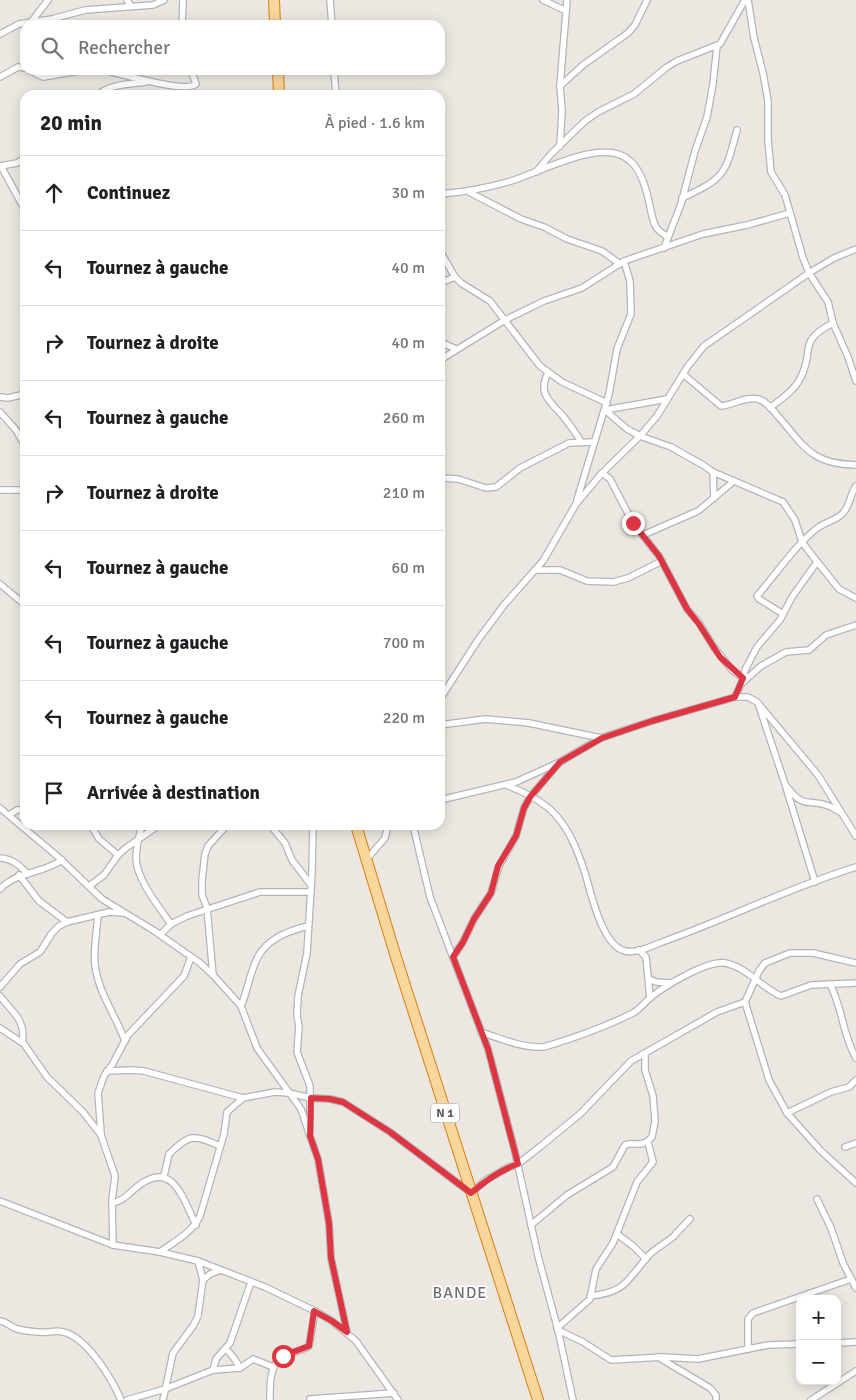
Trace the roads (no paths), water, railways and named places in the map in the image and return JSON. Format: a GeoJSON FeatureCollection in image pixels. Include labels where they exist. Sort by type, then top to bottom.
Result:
{"type":"FeatureCollection","features":[{"type":"Feature","properties":{"kind":"highway"},"geometry":{"type":"LineString","coordinates":[[274,0],[276,20]]}},
{"type":"Feature","properties":{"kind":"highway"},"geometry":{"type":"LineString","coordinates":[[278,75],[279,90]]}},
{"type":"Feature","properties":{"kind":"highway","name":"N 1"},"geometry":{"type":"LineString","coordinates":[[357,830],[538,1400]]}},
{"type":"Feature","properties":{"kind":"street"},"geometry":{"type":"LineString","coordinates":[[33,20],[48,0]]}},
{"type":"Feature","properties":{"kind":"street"},"geometry":{"type":"LineString","coordinates":[[127,0],[131,6]]}},
{"type":"Feature","properties":{"kind":"street"},"geometry":{"type":"LineString","coordinates":[[42,20],[85,10],[153,5],[164,0]]}},
{"type":"Feature","properties":{"kind":"street"},"geometry":{"type":"LineString","coordinates":[[182,20],[183,0]]}},
{"type":"Feature","properties":{"kind":"street"},"geometry":{"type":"LineString","coordinates":[[330,0],[332,20]]}},
{"type":"Feature","properties":{"kind":"street"},"geometry":{"type":"LineString","coordinates":[[543,0],[566,11]]}},
{"type":"Feature","properties":{"kind":"street"},"geometry":{"type":"LineString","coordinates":[[560,146],[562,110],[560,86],[567,0]]}},
{"type":"Feature","properties":{"kind":"street"},"geometry":{"type":"LineString","coordinates":[[560,86],[583,65],[628,33],[635,25],[647,0]]}},
{"type":"Feature","properties":{"kind":"street"},"geometry":{"type":"LineString","coordinates":[[664,248],[707,118],[717,46],[725,36],[745,1]]}},
{"type":"Feature","properties":{"kind":"street"},"geometry":{"type":"LineString","coordinates":[[745,1],[768,101],[768,140],[770,164],[774,178],[785,194],[803,258],[809,273],[828,302],[833,323],[848,357],[856,382]]}},
{"type":"Feature","properties":{"kind":"street"},"geometry":{"type":"LineString","coordinates":[[0,34],[20,24]]}},
{"type":"Feature","properties":{"kind":"street"},"geometry":{"type":"LineString","coordinates":[[535,173],[585,121],[598,112],[634,94],[667,67],[696,52],[717,46]]}},
{"type":"Feature","properties":{"kind":"street"},"geometry":{"type":"LineString","coordinates":[[0,76],[20,67]]}},
{"type":"Feature","properties":{"kind":"street"},"geometry":{"type":"LineString","coordinates":[[39,75],[43,77],[55,75]]}},
{"type":"Feature","properties":{"kind":"street"},"geometry":{"type":"LineString","coordinates":[[123,75],[185,88],[193,87],[196,84],[193,75]]}},
{"type":"Feature","properties":{"kind":"street"},"geometry":{"type":"LineString","coordinates":[[334,75],[336,90]]}},
{"type":"Feature","properties":{"kind":"street"},"geometry":{"type":"LineString","coordinates":[[105,90],[148,81]]}},
{"type":"Feature","properties":{"kind":"street"},"geometry":{"type":"LineString","coordinates":[[682,198],[710,185],[719,178],[729,159],[736,130]]}},
{"type":"Feature","properties":{"kind":"street"},"geometry":{"type":"LineString","coordinates":[[445,195],[469,192],[535,173],[573,157],[597,151],[622,155],[634,164],[641,177],[656,227],[668,237]]}},
{"type":"Feature","properties":{"kind":"street"},"geometry":{"type":"LineString","coordinates":[[20,161],[0,166],[20,201]]}},
{"type":"Feature","properties":{"kind":"street"},"geometry":{"type":"LineString","coordinates":[[469,192],[521,219],[544,227],[567,239],[602,251],[622,262],[630,281],[631,314],[617,349],[607,403],[576,504]]}},
{"type":"Feature","properties":{"kind":"street"},"geometry":{"type":"LineString","coordinates":[[445,357],[505,320],[544,301],[582,288],[622,262],[703,234],[747,225],[790,213]]}},
{"type":"Feature","properties":{"kind":"street"},"geometry":{"type":"LineString","coordinates":[[445,691],[478,640],[504,605],[543,560],[576,504],[602,473],[640,436],[657,416],[683,374],[704,346],[809,273],[834,258],[856,250]]}},
{"type":"Feature","properties":{"kind":"street"},"geometry":{"type":"LineString","coordinates":[[445,260],[455,277],[461,283],[486,297],[540,366],[562,382],[607,403]]}},
{"type":"Feature","properties":{"kind":"street"},"geometry":{"type":"LineString","coordinates":[[445,281],[455,277]]}},
{"type":"Feature","properties":{"kind":"street"},"geometry":{"type":"LineString","coordinates":[[770,408],[789,393],[801,377],[812,337],[833,323]]}},
{"type":"Feature","properties":{"kind":"street"},"geometry":{"type":"LineString","coordinates":[[445,344],[456,349]]}},
{"type":"Feature","properties":{"kind":"street"},"geometry":{"type":"LineString","coordinates":[[548,373],[543,381],[545,396],[581,442]]}},
{"type":"Feature","properties":{"kind":"street"},"geometry":{"type":"LineString","coordinates":[[683,374],[721,406],[755,398],[763,400],[803,447],[814,455],[836,464],[856,465]]}},
{"type":"Feature","properties":{"kind":"street"},"geometry":{"type":"LineString","coordinates":[[0,397],[20,396]]}},
{"type":"Feature","properties":{"kind":"street"},"geometry":{"type":"LineString","coordinates":[[605,410],[667,399]]}},
{"type":"Feature","properties":{"kind":"street"},"geometry":{"type":"LineString","coordinates":[[605,410],[627,429],[640,436],[671,447],[713,472],[783,502],[795,520],[802,542],[817,562],[839,589],[856,598]]}},
{"type":"Feature","properties":{"kind":"street"},"geometry":{"type":"LineString","coordinates":[[0,412],[20,437]]}},
{"type":"Feature","properties":{"kind":"street"},"geometry":{"type":"LineString","coordinates":[[445,478],[458,479],[486,488],[496,487],[520,468],[569,443],[594,442]]}},
{"type":"Feature","properties":{"kind":"street"},"geometry":{"type":"LineString","coordinates":[[713,472],[714,498]]}},
{"type":"Feature","properties":{"kind":"street"},"geometry":{"type":"LineString","coordinates":[[602,473],[610,479],[633,523],[662,561],[687,609],[726,663],[743,680]]}},
{"type":"Feature","properties":{"kind":"street"},"geometry":{"type":"LineString","coordinates":[[643,534],[698,511],[734,481]]}},
{"type":"Feature","properties":{"kind":"street"},"geometry":{"type":"LineString","coordinates":[[783,614],[757,596],[802,542],[818,528],[842,514],[846,509],[850,494],[856,486]]}},
{"type":"Feature","properties":{"kind":"street"},"geometry":{"type":"LineString","coordinates":[[0,490],[20,490]]}},
{"type":"Feature","properties":{"kind":"street"},"geometry":{"type":"LineString","coordinates":[[535,570],[560,570],[587,581],[613,582],[628,578],[662,561]]}},
{"type":"Feature","properties":{"kind":"street"},"geometry":{"type":"LineString","coordinates":[[735,697],[757,647],[783,614],[792,597],[817,562]]}},
{"type":"Feature","properties":{"kind":"street"},"geometry":{"type":"LineString","coordinates":[[0,584],[20,601]]}},
{"type":"Feature","properties":{"kind":"street"},"geometry":{"type":"LineString","coordinates":[[743,680],[761,666],[786,652],[808,650],[826,635],[856,625]]}},
{"type":"Feature","properties":{"kind":"street"},"geometry":{"type":"LineString","coordinates":[[445,799],[506,785],[532,776],[602,738],[652,721],[735,697],[748,697],[757,702],[818,775],[856,836]]}},
{"type":"Feature","properties":{"kind":"street"},"geometry":{"type":"LineString","coordinates":[[757,702],[785,784],[814,882]]}},
{"type":"Feature","properties":{"kind":"street"},"geometry":{"type":"LineString","coordinates":[[445,723],[486,719],[520,722],[602,738]]}},
{"type":"Feature","properties":{"kind":"street"},"geometry":{"type":"LineString","coordinates":[[453,957],[491,893],[498,866],[516,836],[524,808],[530,797],[560,762]]}},
{"type":"Feature","properties":{"kind":"street"},"geometry":{"type":"LineString","coordinates":[[785,784],[803,802],[829,806],[841,813]]}},
{"type":"Feature","properties":{"kind":"street"},"geometry":{"type":"LineString","coordinates":[[506,785],[551,810],[571,837],[585,873],[598,918],[619,949],[627,952],[639,950],[689,932],[814,882],[856,868]]}},
{"type":"Feature","properties":{"kind":"street"},"geometry":{"type":"LineString","coordinates":[[0,808],[20,824]]}},
{"type":"Feature","properties":{"kind":"street"},"geometry":{"type":"LineString","coordinates":[[9,815],[20,810]]}},
{"type":"Feature","properties":{"kind":"street"},"geometry":{"type":"LineString","coordinates":[[27,830],[62,860],[102,899],[160,935],[200,963],[213,974],[241,1006],[257,1048],[301,1109],[318,1159],[329,1223],[331,1258],[347,1332]]}},
{"type":"Feature","properties":{"kind":"street"},"geometry":{"type":"LineString","coordinates":[[94,830],[99,839],[118,855]]}},
{"type":"Feature","properties":{"kind":"street"},"geometry":{"type":"LineString","coordinates":[[140,830],[136,860],[139,874],[171,924]]}},
{"type":"Feature","properties":{"kind":"street"},"geometry":{"type":"LineString","coordinates":[[89,886],[104,875],[118,855],[151,830]]}},
{"type":"Feature","properties":{"kind":"street"},"geometry":{"type":"LineString","coordinates":[[213,974],[210,958],[207,908],[202,894],[202,880],[206,854],[212,840],[222,830]]}},
{"type":"Feature","properties":{"kind":"street"},"geometry":{"type":"LineString","coordinates":[[274,830],[285,843],[292,860],[311,885]]}},
{"type":"Feature","properties":{"kind":"street"},"geometry":{"type":"LineString","coordinates":[[310,1136],[310,1086],[297,1052],[299,1026],[297,1016],[298,996],[307,953],[313,830]]}},
{"type":"Feature","properties":{"kind":"street"},"geometry":{"type":"LineString","coordinates":[[366,860],[385,838],[387,830]]}},
{"type":"Feature","properties":{"kind":"street"},"geometry":{"type":"LineString","coordinates":[[415,830],[430,897],[490,1058],[518,1164],[531,1225],[558,1329],[573,1400]]}},
{"type":"Feature","properties":{"kind":"street"},"geometry":{"type":"LineString","coordinates":[[0,858],[19,864],[28,874]]}},
{"type":"Feature","properties":{"kind":"street"},"geometry":{"type":"LineString","coordinates":[[0,889],[19,875],[44,870],[62,860]]}},
{"type":"Feature","properties":{"kind":"street"},"geometry":{"type":"LineString","coordinates":[[19,875],[48,909],[67,922]]}},
{"type":"Feature","properties":{"kind":"street"},"geometry":{"type":"LineString","coordinates":[[160,935],[171,924],[207,908],[260,892],[311,892]]}},
{"type":"Feature","properties":{"kind":"street"},"geometry":{"type":"LineString","coordinates":[[0,987],[20,964],[40,952],[52,933],[59,926],[98,914],[109,912],[126,913]]}},
{"type":"Feature","properties":{"kind":"street"},"geometry":{"type":"LineString","coordinates":[[98,914],[95,966],[106,999],[125,1041]]}},
{"type":"Feature","properties":{"kind":"street"},"geometry":{"type":"LineString","coordinates":[[241,1006],[259,954],[272,941],[286,933],[308,926]]}},
{"type":"Feature","properties":{"kind":"street"},"geometry":{"type":"LineString","coordinates":[[639,950],[646,957],[650,998]]}},
{"type":"Feature","properties":{"kind":"street"},"geometry":{"type":"LineString","coordinates":[[856,963],[813,953],[790,953],[765,963],[755,979],[745,1002],[768,1080],[787,1113],[821,1151],[856,1183]]}},
{"type":"Feature","properties":{"kind":"street"},"geometry":{"type":"LineString","coordinates":[[101,1135],[98,1093],[104,1076],[128,1035],[184,976],[191,957]]}},
{"type":"Feature","properties":{"kind":"street"},"geometry":{"type":"LineString","coordinates":[[200,963],[210,958]]}},
{"type":"Feature","properties":{"kind":"street"},"geometry":{"type":"LineString","coordinates":[[481,1032],[518,1045],[534,1048],[544,1047],[630,1014],[671,983],[709,965],[720,963],[731,965],[781,996],[811,985],[856,983]]}},
{"type":"Feature","properties":{"kind":"street"},"geometry":{"type":"LineString","coordinates":[[649,979],[656,982],[671,983]]}},
{"type":"Feature","properties":{"kind":"street"},"geometry":{"type":"LineString","coordinates":[[830,984],[837,997],[848,1044],[856,1058]]}},
{"type":"Feature","properties":{"kind":"street"},"geometry":{"type":"LineString","coordinates":[[0,996],[21,1022],[22,1042]]}},
{"type":"Feature","properties":{"kind":"street"},"geometry":{"type":"LineString","coordinates":[[107,1071],[144,1071],[243,1098],[275,1092],[343,1102],[390,1132],[471,1193],[486,1180],[518,1164],[580,1114],[631,1061],[717,1012],[745,1002]]}},
{"type":"Feature","properties":{"kind":"street"},"geometry":{"type":"LineString","coordinates":[[0,1028],[22,1042],[46,1077],[83,1112],[101,1135],[114,1176],[112,1203],[113,1245]]}},
{"type":"Feature","properties":{"kind":"street"},"geometry":{"type":"LineString","coordinates":[[531,1225],[567,1195],[613,1167],[625,1145],[630,1143],[635,1145],[643,1144],[652,1137],[655,1121],[652,1091],[645,1070],[644,1054]]}},
{"type":"Feature","properties":{"kind":"street"},"geometry":{"type":"LineString","coordinates":[[787,1113],[831,1092],[850,1088],[856,1080]]}},
{"type":"Feature","properties":{"kind":"street"},"geometry":{"type":"LineString","coordinates":[[160,1252],[189,1232],[196,1224],[220,1146],[227,1112],[243,1098]]}},
{"type":"Feature","properties":{"kind":"street"},"geometry":{"type":"LineString","coordinates":[[164,1176],[169,1154],[192,1137],[198,1137],[220,1146]]}},
{"type":"Feature","properties":{"kind":"street"},"geometry":{"type":"LineString","coordinates":[[558,1329],[579,1310],[590,1296],[596,1269],[617,1234],[635,1187],[653,1162],[648,1142]]}},
{"type":"Feature","properties":{"kind":"street"},"geometry":{"type":"LineString","coordinates":[[845,1146],[856,1143]]}},
{"type":"Feature","properties":{"kind":"street"},"geometry":{"type":"LineString","coordinates":[[112,1203],[121,1201],[151,1177],[164,1176],[178,1190],[196,1224]]}},
{"type":"Feature","properties":{"kind":"street"},"geometry":{"type":"LineString","coordinates":[[817,1199],[831,1228],[843,1263],[856,1288]]}},
{"type":"Feature","properties":{"kind":"street"},"geometry":{"type":"LineString","coordinates":[[0,1201],[113,1245],[160,1252],[198,1261],[251,1282],[314,1311],[347,1332],[370,1358],[398,1400]]}},
{"type":"Feature","properties":{"kind":"street"},"geometry":{"type":"LineString","coordinates":[[590,1296],[611,1293],[617,1290],[650,1254],[674,1236],[690,1218]]}},
{"type":"Feature","properties":{"kind":"street"},"geometry":{"type":"LineString","coordinates":[[617,1234],[633,1246],[646,1260]]}},
{"type":"Feature","properties":{"kind":"street"},"geometry":{"type":"LineString","coordinates":[[164,1400],[173,1353],[198,1316],[203,1280],[198,1261]]}},
{"type":"Feature","properties":{"kind":"street"},"geometry":{"type":"LineString","coordinates":[[203,1280],[210,1274],[221,1270]]}},
{"type":"Feature","properties":{"kind":"street"},"geometry":{"type":"LineString","coordinates":[[748,1349],[748,1320],[753,1312],[851,1279]]}},
{"type":"Feature","properties":{"kind":"street"},"geometry":{"type":"LineString","coordinates":[[213,1370],[216,1359],[230,1342],[251,1282]]}},
{"type":"Feature","properties":{"kind":"street"},"geometry":{"type":"LineString","coordinates":[[270,1400],[273,1367],[283,1356],[309,1346],[314,1311]]}},
{"type":"Feature","properties":{"kind":"street"},"geometry":{"type":"LineString","coordinates":[[0,1321],[16,1328],[46,1332],[58,1331],[71,1335],[85,1345],[94,1356],[121,1400]]}},
{"type":"Feature","properties":{"kind":"street"},"geometry":{"type":"LineString","coordinates":[[558,1329],[611,1360],[658,1357],[698,1360],[768,1345],[796,1344]]}},
{"type":"Feature","properties":{"kind":"street"},"geometry":{"type":"LineString","coordinates":[[841,1343],[856,1342]]}},
{"type":"Feature","properties":{"kind":"street"},"geometry":{"type":"LineString","coordinates":[[226,1349],[240,1368]]}},
{"type":"Feature","properties":{"kind":"street"},"geometry":{"type":"LineString","coordinates":[[658,1357],[710,1388],[716,1395],[716,1400]]}},
{"type":"Feature","properties":{"kind":"street"},"geometry":{"type":"LineString","coordinates":[[127,1400],[165,1389],[213,1370],[240,1368],[253,1359],[273,1367]]}},
{"type":"Feature","properties":{"kind":"street"},"geometry":{"type":"LineString","coordinates":[[811,1400],[856,1371]]}},
{"type":"Feature","properties":{"kind":"street"},"geometry":{"type":"LineString","coordinates":[[310,1399],[394,1393]]}},
{"type":"Feature","properties":{"kind":"district","name":"BANDE"},"geometry":{"type":"Point","coordinates":[460,1293]}}]}
